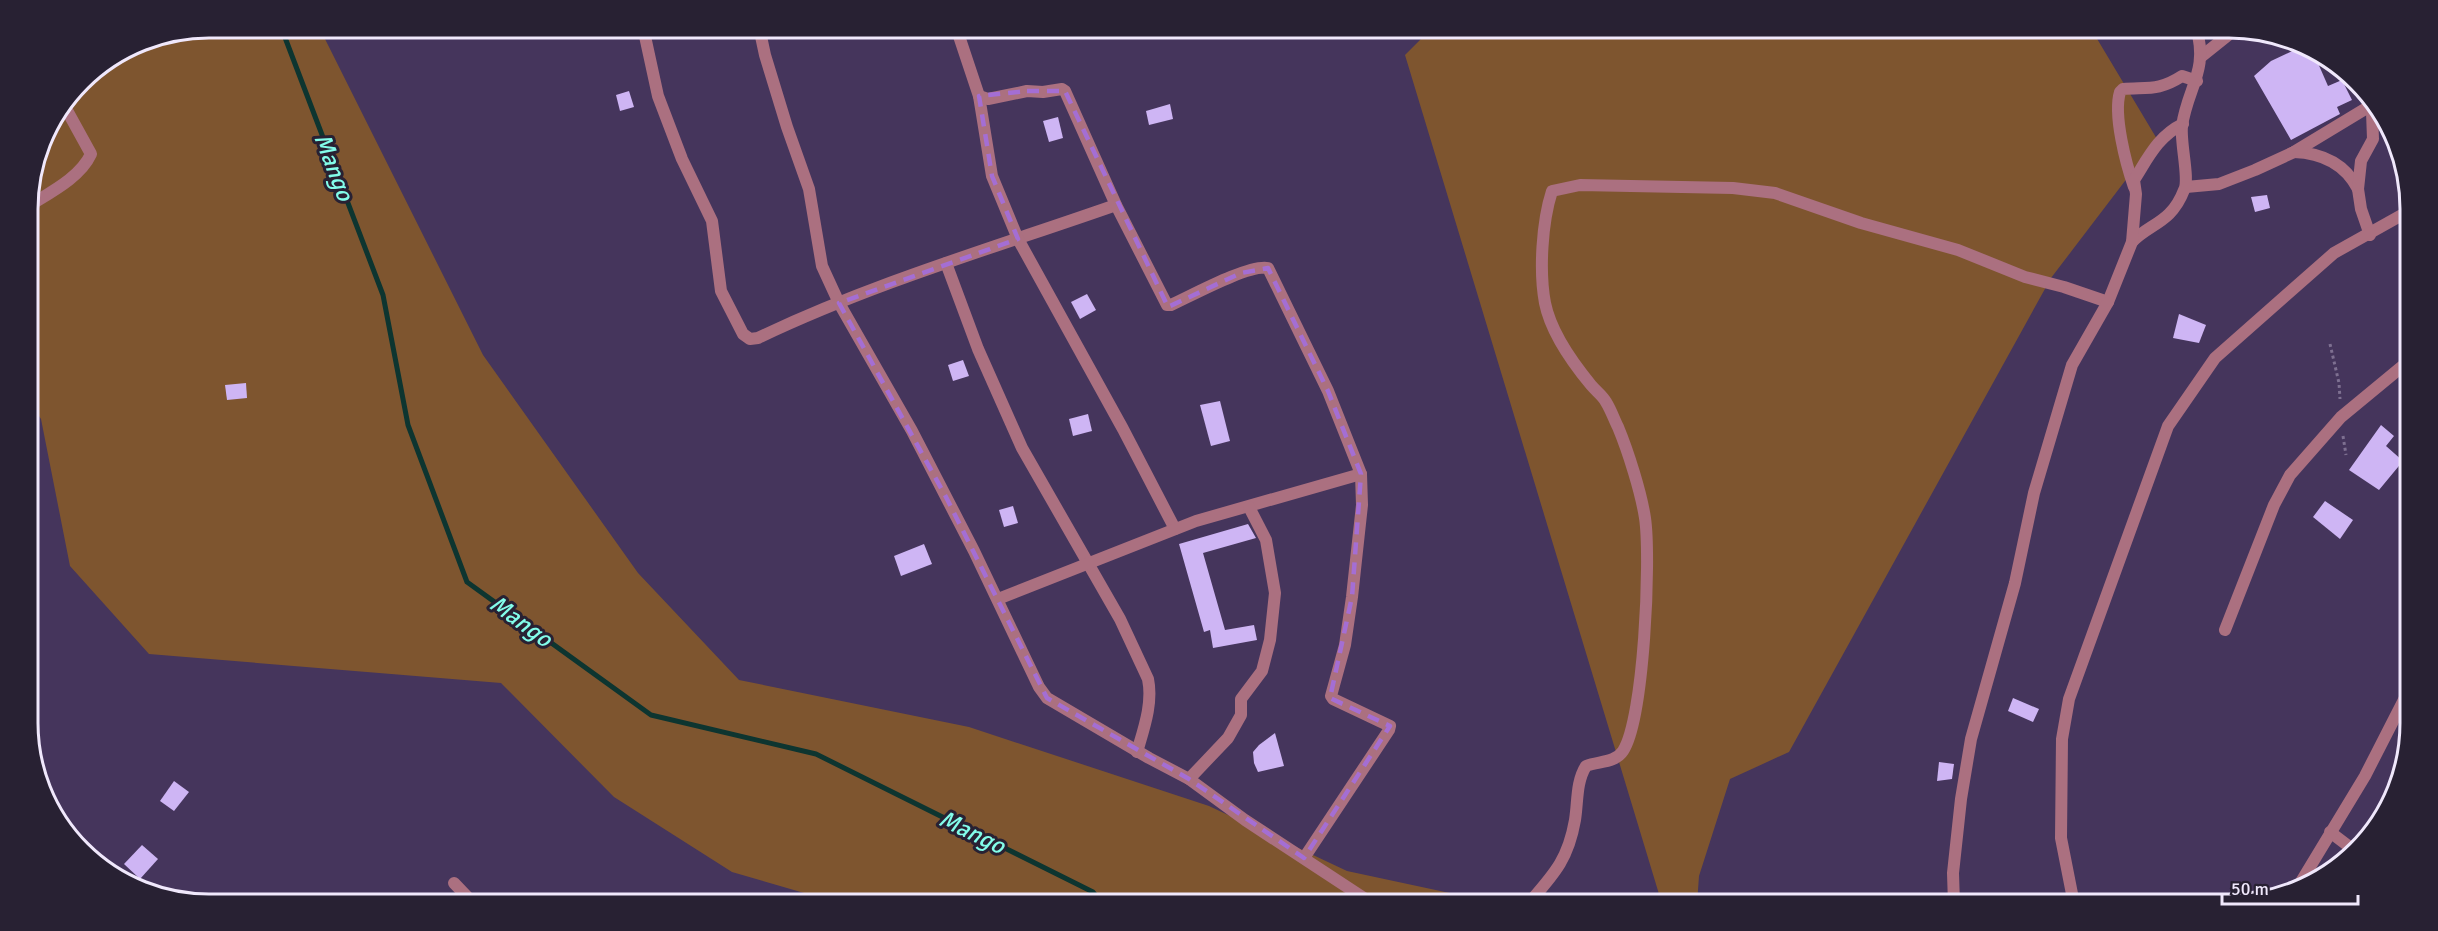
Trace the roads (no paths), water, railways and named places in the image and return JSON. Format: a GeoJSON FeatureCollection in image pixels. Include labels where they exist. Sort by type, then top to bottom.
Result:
{"type":"FeatureCollection","features":[{"type":"Feature","properties":{"kind":"street"},"geometry":{"type":"LineString","coordinates":[[2132,242],[2142,232],[2170,214],[2186,187],[2187,175],[2181,141],[2183,124],[2197,81],[2202,56],[2198,37]]}},
{"type":"Feature","properties":{"kind":"street"},"geometry":{"type":"LineString","coordinates":[[2202,56],[2226,37]]}},
{"type":"Feature","properties":{"kind":"street"},"geometry":{"type":"LineString","coordinates":[[645,38],[658,96],[682,159],[711,221],[721,291],[743,334],[750,339],[758,338],[839,303],[946,263],[1116,206]]}},
{"type":"Feature","properties":{"kind":"street"},"geometry":{"type":"LineString","coordinates":[[761,38],[787,127],[809,189],[822,266],[839,303],[912,431],[998,599],[1039,687],[1047,698],[1137,752],[1189,778],[1245,820],[1357,893]]}},
{"type":"Feature","properties":{"kind":"street"},"geometry":{"type":"LineString","coordinates":[[960,38],[980,96],[992,176],[1018,239],[1133,447],[1175,529]]}},
{"type":"Feature","properties":{"kind":"street"},"geometry":{"type":"LineString","coordinates":[[2136,194],[2125,159],[2120,124],[2120,92],[2123,89],[2163,87],[2182,76],[2197,81]]}},
{"type":"Feature","properties":{"kind":"street"},"geometry":{"type":"LineString","coordinates":[[980,96],[988,99],[1027,91],[1044,92],[1062,89],[1065,91],[1116,206],[1167,305],[1241,273],[1262,267],[1268,268],[1328,391],[1361,474],[1362,505],[1345,645],[1330,696],[1390,726],[1304,858]]}},
{"type":"Feature","properties":{"kind":"street"},"geometry":{"type":"LineString","coordinates":[[2186,187],[2219,184],[2294,152],[2367,108]]}},
{"type":"Feature","properties":{"kind":"street"},"geometry":{"type":"LineString","coordinates":[[38,200],[69,179],[91,154],[68,112]]}},
{"type":"Feature","properties":{"kind":"street"},"geometry":{"type":"LineString","coordinates":[[2370,234],[2361,209],[2358,189],[2361,161],[2373,139],[2372,114]]}},
{"type":"Feature","properties":{"kind":"street"},"geometry":{"type":"LineString","coordinates":[[1954,893],[1953,873],[1959,809],[1971,740],[2015,583],[2034,493],[2072,365],[2108,302],[2132,242],[2136,194],[2134,180],[2162,137],[2169,130],[2183,124]]}},
{"type":"Feature","properties":{"kind":"street"},"geometry":{"type":"LineString","coordinates":[[2294,152],[2307,152],[2328,159],[2352,177],[2358,189]]}},
{"type":"Feature","properties":{"kind":"street"},"geometry":{"type":"LineString","coordinates":[[1537,893],[1557,871],[1566,856],[1575,820],[1579,782],[1586,766],[1615,759],[1623,752],[1627,741],[1635,710],[1644,642],[1647,570],[1645,518],[1619,430],[1606,401],[1571,359],[1559,340],[1545,304],[1543,238],[1552,191],[1555,188],[1580,185],[1733,188],[1775,193],[1861,223],[1958,250],[2025,276],[2108,302]]}},
{"type":"Feature","properties":{"kind":"street"},"geometry":{"type":"LineString","coordinates":[[2072,893],[2061,838],[2062,739],[2069,699],[2168,426],[2215,358],[2334,253],[2400,217]]}},
{"type":"Feature","properties":{"kind":"street"},"geometry":{"type":"LineString","coordinates":[[946,263],[1002,407],[1056,509],[1120,619],[1148,679],[1150,689],[1147,718],[1137,752]]}},
{"type":"Feature","properties":{"kind":"street"},"geometry":{"type":"LineString","coordinates":[[2225,630],[2274,505],[2290,475],[2341,417],[2400,368]]}},
{"type":"Feature","properties":{"kind":"street"},"geometry":{"type":"LineString","coordinates":[[998,599],[1196,521],[1361,474]]}},
{"type":"Feature","properties":{"kind":"street"},"geometry":{"type":"LineString","coordinates":[[1189,778],[1228,738],[1241,715],[1241,699],[1262,671],[1269,640],[1275,593],[1266,540],[1249,507]]}},
{"type":"Feature","properties":{"kind":"street"},"geometry":{"type":"LineString","coordinates":[[2304,876],[2365,776],[2400,708]]}},
{"type":"Feature","properties":{"kind":"street"},"geometry":{"type":"LineString","coordinates":[[2330,832],[2348,845]]}},
{"type":"Feature","properties":{"kind":"street"},"geometry":{"type":"LineString","coordinates":[[454,883],[464,894]]}},
{"type":"Feature","properties":{"kind":"waterway","name":"Mango"},"geometry":{"type":"LineString","coordinates":[[285,38],[383,295],[408,425],[467,582],[651,715],[816,754],[1094,894]]}}]}
